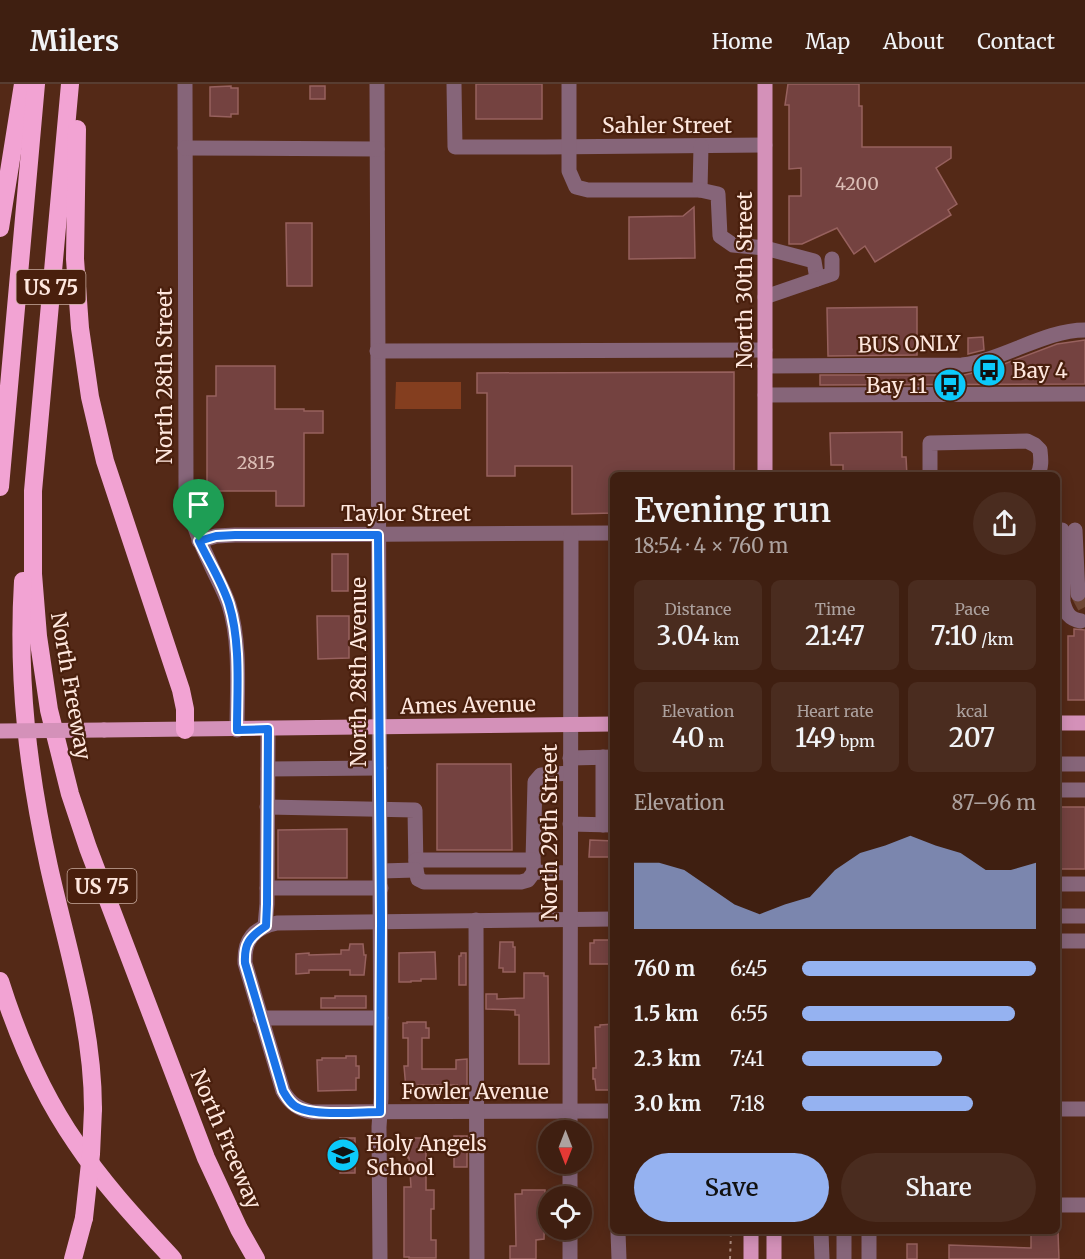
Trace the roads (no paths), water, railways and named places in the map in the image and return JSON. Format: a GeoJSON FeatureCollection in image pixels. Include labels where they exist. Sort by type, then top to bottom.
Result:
{"type":"FeatureCollection","features":[{"type":"Feature","properties":{"kind":"highway"},"geometry":{"type":"LineString","coordinates":[[0,228],[23,84]]}},
{"type":"Feature","properties":{"kind":"highway","name":"US 75"},"geometry":{"type":"LineString","coordinates":[[0,486],[36,84]]}},
{"type":"Feature","properties":{"kind":"highway","name":"North Freeway"},"geometry":{"type":"LineString","coordinates":[[70,84],[33,490],[33,574],[38,636],[49,710],[70,794],[88,848],[206,1158],[239,1229],[256,1259]]}},
{"type":"Feature","properties":{"kind":"highway"},"geometry":{"type":"LineString","coordinates":[[78,84],[75,260],[79,320],[86,369],[105,461],[180,686],[184,705],[185,730]]}},
{"type":"Feature","properties":{"kind":"highway"},"geometry":{"type":"LineString","coordinates":[[33,490],[22,610],[22,685],[27,742],[41,828],[90,1048],[93,1109],[90,1171],[84,1218],[73,1259]]}},
{"type":"Feature","properties":{"kind":"highway"},"geometry":{"type":"LineString","coordinates":[[0,981],[12,1017],[48,1098],[76,1143],[109,1188],[173,1259]]}},
{"type":"Feature","properties":{"kind":"main road","name":"North 30th Street"},"geometry":{"type":"LineString","coordinates":[[765,84],[765,472]]}},
{"type":"Feature","properties":{"kind":"main road"},"geometry":{"type":"LineString","coordinates":[[1060,723],[1085,723]]}},
{"type":"Feature","properties":{"kind":"main road","name":"Ames Avenue"},"geometry":{"type":"LineString","coordinates":[[0,731],[610,724]]}},
{"type":"Feature","properties":{"kind":"main road"},"geometry":{"type":"LineString","coordinates":[[751,1234],[751,1259]]}},
{"type":"Feature","properties":{"kind":"main road"},"geometry":{"type":"LineString","coordinates":[[774,1234],[774,1259]]}},
{"type":"Feature","properties":{"kind":"street","name":"North 28th Street"},"geometry":{"type":"LineString","coordinates":[[185,84],[185,474],[191,517],[199,541],[223,589],[232,615],[236,647],[237,730]]}},
{"type":"Feature","properties":{"kind":"street","name":"North 28th Avenue"},"geometry":{"type":"LineString","coordinates":[[377,84],[381,871],[380,1259]]}},
{"type":"Feature","properties":{"kind":"street","name":"Sahler Street"},"geometry":{"type":"LineString","coordinates":[[454,84],[455,147],[765,146]]}},
{"type":"Feature","properties":{"kind":"street"},"geometry":{"type":"LineString","coordinates":[[569,84],[569,171],[576,187],[588,190],[700,190],[718,194],[720,236],[733,244],[765,248],[813,261],[817,279]]}},
{"type":"Feature","properties":{"kind":"street"},"geometry":{"type":"LineString","coordinates":[[700,190],[701,146]]}},
{"type":"Feature","properties":{"kind":"street"},"geometry":{"type":"LineString","coordinates":[[185,148],[377,149]]}},
{"type":"Feature","properties":{"kind":"street"},"geometry":{"type":"LineString","coordinates":[[765,297],[832,274],[832,259]]}},
{"type":"Feature","properties":{"kind":"street","name":"BUS ONLY"},"geometry":{"type":"LineString","coordinates":[[765,366],[962,365],[986,360],[1061,333],[1085,330]]}},
{"type":"Feature","properties":{"kind":"street"},"geometry":{"type":"LineString","coordinates":[[377,351],[765,350]]}},
{"type":"Feature","properties":{"kind":"street"},"geometry":{"type":"LineString","coordinates":[[765,395],[1085,394]]}},
{"type":"Feature","properties":{"kind":"street"},"geometry":{"type":"LineString","coordinates":[[930,472],[930,443],[1027,441],[1040,450],[1039,472]]}},
{"type":"Feature","properties":{"kind":"street"},"geometry":{"type":"LineString","coordinates":[[1070,530],[1082,607],[1072,619],[1066,612],[1063,602],[1070,530]]}},
{"type":"Feature","properties":{"kind":"street","name":"Taylor Street"},"geometry":{"type":"LineString","coordinates":[[199,541],[216,536],[235,535],[610,533]]}},
{"type":"Feature","properties":{"kind":"street","name":"North 29th Street"},"geometry":{"type":"LineString","coordinates":[[570,534],[570,1120]]}},
{"type":"Feature","properties":{"kind":"street"},"geometry":{"type":"LineString","coordinates":[[266,926],[268,729]]}},
{"type":"Feature","properties":{"kind":"street"},"geometry":{"type":"LineString","coordinates":[[267,807],[415,810],[418,879],[424,882],[520,882],[528,880],[533,866],[534,782],[541,776],[570,765],[608,757],[608,825],[570,824]]}},
{"type":"Feature","properties":{"kind":"street"},"geometry":{"type":"LineString","coordinates":[[1060,764],[1085,764]]}},
{"type":"Feature","properties":{"kind":"street"},"geometry":{"type":"LineString","coordinates":[[268,769],[380,768]]}},
{"type":"Feature","properties":{"kind":"street"},"geometry":{"type":"LineString","coordinates":[[1060,790],[1085,790]]}},
{"type":"Feature","properties":{"kind":"street"},"geometry":{"type":"LineString","coordinates":[[381,871],[416,865],[533,866],[570,873]]}},
{"type":"Feature","properties":{"kind":"street"},"geometry":{"type":"LineString","coordinates":[[1060,884],[1085,884]]}},
{"type":"Feature","properties":{"kind":"street"},"geometry":{"type":"LineString","coordinates":[[267,888],[381,888]]}},
{"type":"Feature","properties":{"kind":"street"},"geometry":{"type":"LineString","coordinates":[[1060,916],[1085,916]]}},
{"type":"Feature","properties":{"kind":"street"},"geometry":{"type":"LineString","coordinates":[[381,1018],[261,1018],[245,963],[244,951],[247,944],[255,933],[266,926],[277,923],[610,919]]}},
{"type":"Feature","properties":{"kind":"street"},"geometry":{"type":"LineString","coordinates":[[476,920],[477,1259]]}},
{"type":"Feature","properties":{"kind":"street"},"geometry":{"type":"LineString","coordinates":[[1060,941],[1085,941]]}},
{"type":"Feature","properties":{"kind":"street","name":"Fowler Avenue"},"geometry":{"type":"LineString","coordinates":[[261,1018],[283,1091],[295,1106],[312,1112],[610,1111]]}},
{"type":"Feature","properties":{"kind":"street"},"geometry":{"type":"LineString","coordinates":[[1060,1109],[1085,1109]]}},
{"type":"Feature","properties":{"kind":"street"},"geometry":{"type":"LineString","coordinates":[[1060,1205],[1085,1205]]}},
{"type":"Feature","properties":{"kind":"street"},"geometry":{"type":"LineString","coordinates":[[618,1234],[619,1259]]}},
{"type":"Feature","properties":{"kind":"street"},"geometry":{"type":"LineString","coordinates":[[821,1234],[822,1259]]}},
{"type":"Feature","properties":{"kind":"street"},"geometry":{"type":"LineString","coordinates":[[844,1234],[844,1259]]}},
{"type":"Feature","properties":{"kind":"street"},"geometry":{"type":"LineString","coordinates":[[869,1234],[869,1259]]}},
{"type":"Feature","properties":{"kind":"street"},"geometry":{"type":"LineString","coordinates":[[570,1240],[570,1259]]}},
{"type":"Feature","properties":{"kind":"tunnel"},"geometry":{"type":"LineString","coordinates":[[1078,594],[1085,607]]}},
{"type":"Feature","properties":{"kind":"place","name":"Bay 4"},"geometry":{"type":"Point","coordinates":[989,370]}},
{"type":"Feature","properties":{"kind":"place","name":"Bay 11"},"geometry":{"type":"Point","coordinates":[950,385]}},
{"type":"Feature","properties":{"kind":"place","name":"Holy Angels School"},"geometry":{"type":"Point","coordinates":[343,1155]}}]}
